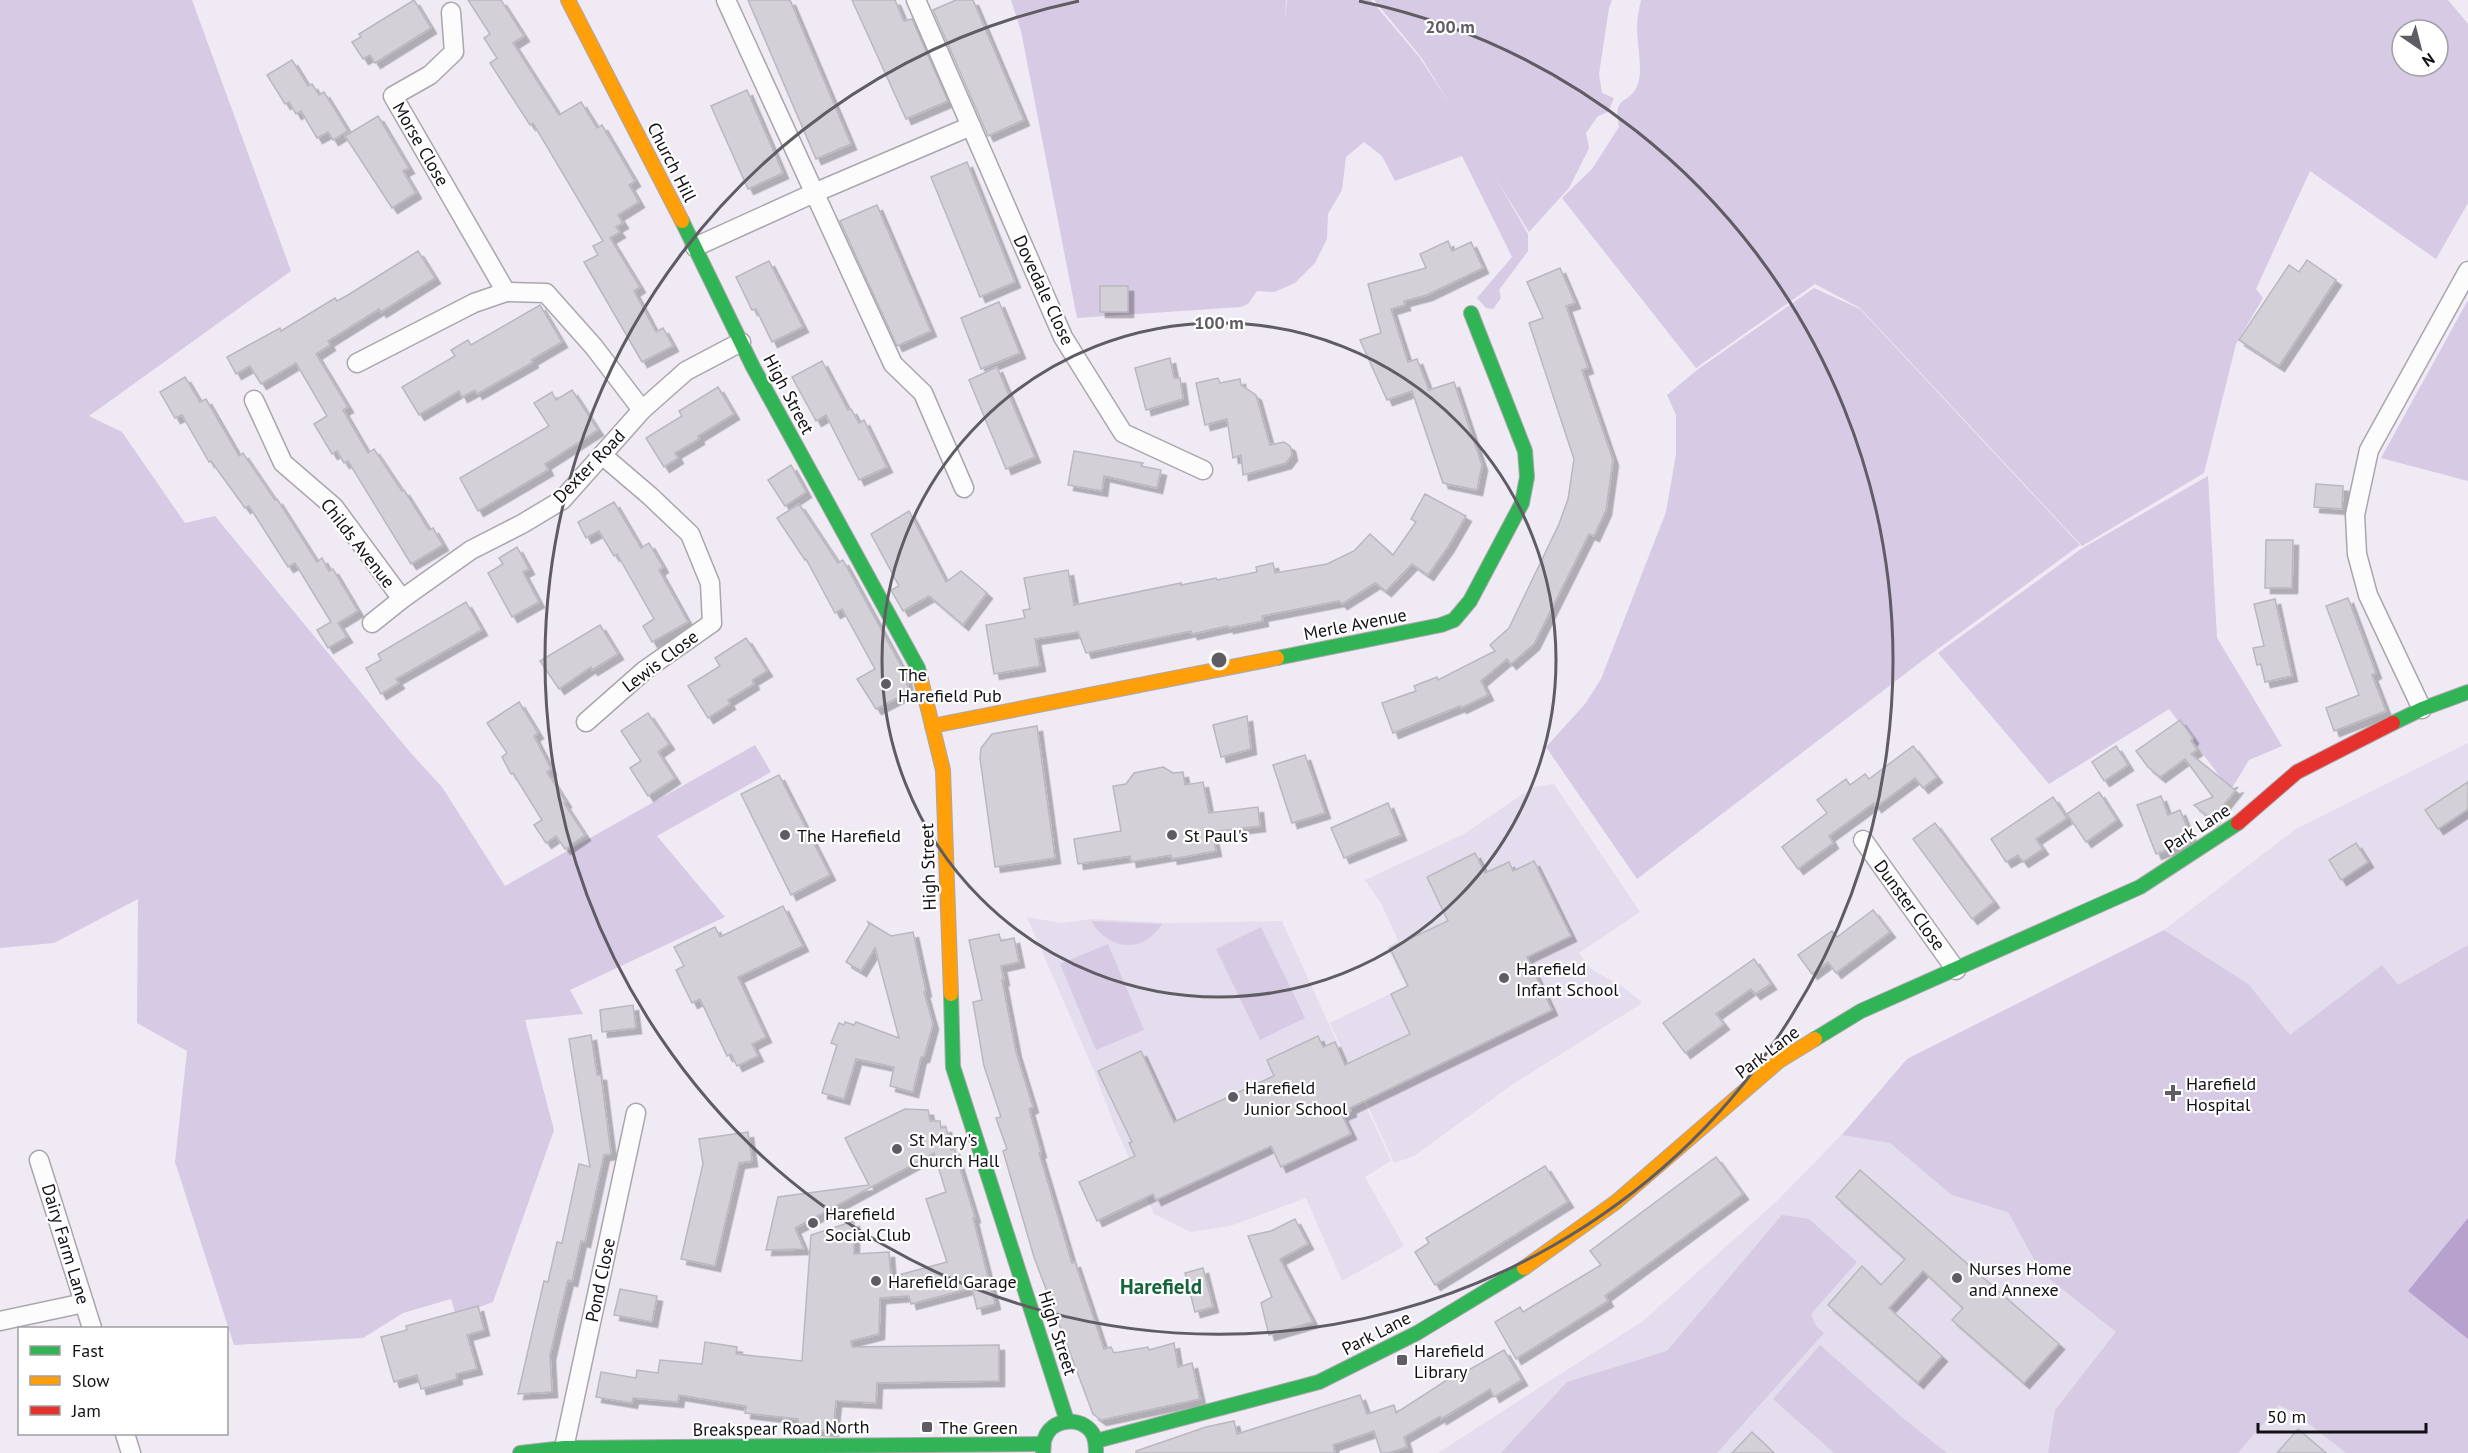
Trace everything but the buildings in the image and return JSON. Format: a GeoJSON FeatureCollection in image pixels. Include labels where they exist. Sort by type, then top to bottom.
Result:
{"type":"FeatureCollection","features":[{"type":"Feature","properties":{"kind":"street","name":"Church Hill"},"geometry":{"type":"LineString","coordinates":[[568,0],[695,247],[741,342]]}},
{"type":"Feature","properties":{"kind":"street"},"geometry":{"type":"LineString","coordinates":[[726,0],[893,364],[923,393],[964,488]]}},
{"type":"Feature","properties":{"kind":"street","name":"Dovedale Close"},"geometry":{"type":"LineString","coordinates":[[916,0],[1063,337],[1123,433],[1203,470]]}},
{"type":"Feature","properties":{"kind":"street","name":"Morse Close"},"geometry":{"type":"LineString","coordinates":[[451,12],[454,52],[430,75],[393,96],[506,292]]}},
{"type":"Feature","properties":{"kind":"street"},"geometry":{"type":"LineString","coordinates":[[695,247],[971,126]]}},
{"type":"Feature","properties":{"kind":"street"},"geometry":{"type":"LineString","coordinates":[[2422,709],[2368,595],[2357,554],[2355,515],[2369,450],[2468,271]]}},
{"type":"Feature","properties":{"kind":"street"},"geometry":{"type":"LineString","coordinates":[[357,363],[474,303],[506,292],[546,293],[594,346],[642,411]]}},
{"type":"Feature","properties":{"kind":"street","name":"Merle Avenue"},"geometry":{"type":"LineString","coordinates":[[932,726],[1440,625],[1454,620],[1470,601],[1522,503],[1527,488],[1528,468],[1525,451],[1471,313]]}},
{"type":"Feature","properties":{"kind":"street","name":"Dexter Road"},"geometry":{"type":"LineString","coordinates":[[372,623],[471,550],[522,524],[561,500],[642,411],[686,371],[741,342]]}},
{"type":"Feature","properties":{"kind":"street","name":"High Street"},"geometry":{"type":"LineString","coordinates":[[741,342],[918,668],[943,770],[953,1067],[1067,1421]]}},
{"type":"Feature","properties":{"kind":"street","name":"Childs Avenue"},"geometry":{"type":"LineString","coordinates":[[254,400],[283,463],[334,507],[402,599]]}},
{"type":"Feature","properties":{"kind":"street","name":"Lewis Close"},"geometry":{"type":"LineString","coordinates":[[586,722],[645,669],[712,623],[710,583],[690,534],[602,455]]}},
{"type":"Feature","properties":{"kind":"street","name":"Park Lane"},"geometry":{"type":"LineString","coordinates":[[1096,1447],[1319,1382],[1417,1333],[1516,1274],[1617,1202],[1779,1061],[1861,1011],[2140,887],[2243,820],[2297,772],[2422,709],[2468,692]]}},
{"type":"Feature","properties":{"kind":"street","name":"Dunster Close"},"geometry":{"type":"LineString","coordinates":[[1863,840],[1956,970]]}},
{"type":"Feature","properties":{"kind":"street","name":"Pond Close"},"geometry":{"type":"LineString","coordinates":[[564,1448],[636,1113]]}},
{"type":"Feature","properties":{"kind":"street","name":"Dairy Farm Lane"},"geometry":{"type":"LineString","coordinates":[[39,1160],[91,1327]]}},
{"type":"Feature","properties":{"kind":"street"},"geometry":{"type":"LineString","coordinates":[[0,1320],[84,1303]]}},
{"type":"Feature","properties":{"kind":"street"},"geometry":{"type":"LineString","coordinates":[[1043,1448],[1051,1428],[1067,1421],[1075,1421],[1089,1428],[1096,1447]]}},
{"type":"Feature","properties":{"kind":"street"},"geometry":{"type":"LineString","coordinates":[[125,1435],[131,1453]]}},
{"type":"Feature","properties":{"kind":"street","name":"Breakspear Road North"},"geometry":{"type":"LineString","coordinates":[[520,1453],[564,1448],[1043,1448]]}},
{"type":"Feature","properties":{"kind":"shaded area"},"geometry":{"type":"Polygon","coordinates":[[[0,0],[192,0],[291,271],[89,416],[122,432],[185,523],[215,516],[409,751],[442,787],[505,886],[755,745],[771,772],[657,836],[725,917],[570,990],[583,1014],[525,1020],[554,1130],[493,1302],[456,1316],[451,1299],[403,1313],[363,1338],[234,1345],[175,1162],[187,1051],[137,1023],[138,899],[54,943],[0,948],[0,0]]]}},
{"type":"Feature","properties":{"kind":"shaded area"},"geometry":{"type":"Polygon","coordinates":[[[1011,0],[1286,0],[1285,20],[1287,0],[1371,0],[1420,58],[1476,144],[1528,234],[1528,251],[1499,290],[1501,298],[1493,309],[1486,308],[1477,298],[1512,257],[1462,156],[1395,181],[1382,156],[1364,142],[1346,157],[1342,190],[1328,214],[1327,239],[1315,263],[1295,283],[1274,292],[1257,291],[1248,304],[1241,307],[1077,318],[1021,31],[1011,0]]]}},
{"type":"Feature","properties":{"kind":"shaded area"},"geometry":{"type":"Polygon","coordinates":[[[1374,0],[1612,0],[1599,74],[1602,93],[1614,98],[1608,112],[1598,116],[1586,133],[1589,148],[1569,188],[1529,232],[1421,57],[1374,0]]]}},
{"type":"Feature","properties":{"kind":"shaded area"},"geometry":{"type":"Polygon","coordinates":[[[1641,0],[2448,0],[2468,24],[2468,203],[2436,259],[2310,171],[2256,289],[2263,298],[2236,344],[2204,473],[2082,546],[1860,308],[1815,284],[1696,368],[1562,198],[1592,169],[1619,127],[1617,116],[1620,104],[1635,91],[1640,64],[1637,25],[1641,0]]]}},
{"type":"Feature","properties":{"kind":"shaded area"},"geometry":{"type":"Polygon","coordinates":[[[1814,288],[1860,309],[2080,545],[1931,654],[1637,879],[1546,747],[1585,704],[1601,679],[1666,512],[1676,454],[1676,415],[1667,395],[1697,370],[1814,288]]]}},
{"type":"Feature","properties":{"kind":"shaded area"},"geometry":{"type":"Polygon","coordinates":[[[2468,300],[2468,481],[2381,458],[2468,300]]]}},
{"type":"Feature","properties":{"kind":"shaded area"},"geometry":{"type":"Polygon","coordinates":[[[2208,476],[2217,638],[2282,746],[2249,760],[2232,788],[2221,778],[2169,709],[2049,784],[1938,653],[2081,549],[2208,476]]]}},
{"type":"Feature","properties":{"kind":"shaded area","name":"Harefield Hospital"},"geometry":{"type":"Polygon","coordinates":[[[2468,743],[2468,1193],[2169,1346],[2294,1412],[2346,1453],[1438,1453],[1643,1321],[1778,1200],[1850,1126],[1907,1059],[2164,930],[2296,829],[2468,743]]]}},
{"type":"Feature","properties":{"kind":"shaded area","name":"Harefield Infant School"},"geometry":{"type":"Polygon","coordinates":[[[1554,784],[1640,912],[1579,953],[1591,969],[1623,987],[1641,1001],[1641,1004],[1513,1084],[1414,1156],[1394,1163],[1330,1023],[1406,986],[1387,947],[1398,941],[1382,905],[1365,880],[1464,834],[1533,787],[1554,784]]]}},
{"type":"Feature","properties":{"kind":"shaded area","name":"Harefield Junior School"},"geometry":{"type":"Polygon","coordinates":[[[1027,917],[1061,923],[1093,919],[1169,923],[1282,921],[1391,1161],[1365,1177],[1404,1246],[1342,1281],[1306,1198],[1230,1226],[1191,1232],[1154,1214],[1027,917]]]}},
{"type":"Feature","properties":{"kind":"shaded area"},"geometry":{"type":"Polygon","coordinates":[[[1091,921],[1162,924],[1145,940],[1126,945],[1107,938],[1091,921]]]}},
{"type":"Feature","properties":{"kind":"shaded area"},"geometry":{"type":"Polygon","coordinates":[[[1261,927],[1305,1018],[1260,1040],[1216,949],[1261,927]]]}},
{"type":"Feature","properties":{"kind":"shaded area"},"geometry":{"type":"Polygon","coordinates":[[[2164,930],[2248,984],[2290,1035],[2382,965],[2398,985],[2468,945],[2468,1453],[2346,1453],[2294,1412],[2279,1405],[2238,1453],[2048,1453],[2055,1410],[2116,1332],[2041,1272],[2008,1212],[1952,1195],[1890,1143],[1842,1135],[1907,1059],[2164,930]]]}},
{"type":"Feature","properties":{"kind":"shaded area"},"geometry":{"type":"Polygon","coordinates":[[[1108,944],[1144,1030],[1096,1050],[1060,964],[1108,944]]]}},
{"type":"Feature","properties":{"kind":"shaded area"},"geometry":{"type":"Polygon","coordinates":[[[1782,1215],[1809,1219],[1857,1262],[1811,1314],[1816,1326],[1824,1333],[1717,1453],[1501,1453],[1567,1382],[1667,1351],[1782,1215]]]}},
{"type":"Feature","properties":{"kind":"shaded area"},"geometry":{"type":"Polygon","coordinates":[[[2468,1218],[2468,1339],[2408,1291],[2468,1218]]]}},
{"type":"Feature","properties":{"kind":"shaded area"},"geometry":{"type":"Polygon","coordinates":[[[1820,1345],[1904,1419],[1947,1453],[1834,1453],[1773,1399],[1820,1345]]]}},
{"type":"Feature","properties":{"kind":"traffic: fast"},"geometry":{"type":"LineString","coordinates":[[682,221],[753,367],[918,668],[921,680]]}},
{"type":"Feature","properties":{"kind":"traffic: fast"},"geometry":{"type":"LineString","coordinates":[[1277,658],[1441,625],[1454,620],[1470,601],[1522,503],[1527,477],[1525,451],[1471,313]]}},
{"type":"Feature","properties":{"kind":"traffic: fast"},"geometry":{"type":"LineString","coordinates":[[2393,723],[2422,709],[2468,692]]}},
{"type":"Feature","properties":{"kind":"traffic: fast"},"geometry":{"type":"LineString","coordinates":[[1815,1039],[1861,1011],[2140,887],[2238,823]]}},
{"type":"Feature","properties":{"kind":"traffic: fast"},"geometry":{"type":"LineString","coordinates":[[951,994],[953,1067],[1067,1421]]}},
{"type":"Feature","properties":{"kind":"traffic: fast"},"geometry":{"type":"LineString","coordinates":[[1096,1441],[1319,1382],[1417,1333],[1524,1268]]}},
{"type":"Feature","properties":{"kind":"traffic: fast"},"geometry":{"type":"LineString","coordinates":[[1043,1453],[1044,1440],[1048,1432],[1058,1424],[1065,1422],[1078,1423],[1092,1432],[1096,1453]]}},
{"type":"Feature","properties":{"kind":"traffic: fast"},"geometry":{"type":"LineString","coordinates":[[520,1453],[564,1448],[1042,1444]]}},
{"type":"Feature","properties":{"kind":"traffic: slow"},"geometry":{"type":"LineString","coordinates":[[568,0],[682,221]]}},
{"type":"Feature","properties":{"kind":"traffic: slow"},"geometry":{"type":"LineString","coordinates":[[932,726],[1277,658]]}},
{"type":"Feature","properties":{"kind":"traffic: slow"},"geometry":{"type":"LineString","coordinates":[[921,680],[943,770],[951,994]]}},
{"type":"Feature","properties":{"kind":"traffic: slow"},"geometry":{"type":"LineString","coordinates":[[1524,1268],[1616,1202],[1779,1061],[1815,1039]]}},
{"type":"Feature","properties":{"kind":"traffic: jam"},"geometry":{"type":"LineString","coordinates":[[2238,823],[2297,772],[2393,723]]}},
{"type":"Feature","properties":{"kind":"place","name":"The Harefield Pub"},"geometry":{"type":"Point","coordinates":[886,684]}},
{"type":"Feature","properties":{"kind":"place","name":"The Harefield"},"geometry":{"type":"Point","coordinates":[785,835]}},
{"type":"Feature","properties":{"kind":"place","name":"St Paul's"},"geometry":{"type":"Point","coordinates":[1172,835]}},
{"type":"Feature","properties":{"kind":"place","name":"Harefield Infant School"},"geometry":{"type":"Point","coordinates":[1504,978]}},
{"type":"Feature","properties":{"kind":"place","name":"Harefield Hospital"},"geometry":{"type":"Point","coordinates":[2173,1093]}},
{"type":"Feature","properties":{"kind":"place","name":"Harefield Junior School"},"geometry":{"type":"Point","coordinates":[1233,1097]}},
{"type":"Feature","properties":{"kind":"place","name":"St Mary's Church Hall"},"geometry":{"type":"Point","coordinates":[897,1149]}},
{"type":"Feature","properties":{"kind":"place","name":"Harefield Social Club"},"geometry":{"type":"Point","coordinates":[813,1223]}},
{"type":"Feature","properties":{"kind":"place","name":"Nurses Home and Annexe"},"geometry":{"type":"Point","coordinates":[1957,1278]}},
{"type":"Feature","properties":{"kind":"place","name":"Harefield Garage"},"geometry":{"type":"Point","coordinates":[876,1281]}},
{"type":"Feature","properties":{"kind":"place","name":"Harefield Library"},"geometry":{"type":"Point","coordinates":[1402,1360]}},
{"type":"Feature","properties":{"kind":"place","name":"The Green"},"geometry":{"type":"Point","coordinates":[927,1427]}},
{"type":"Feature","properties":{"kind":"district","name":"Harefield"},"geometry":{"type":"Point","coordinates":[1161,1286]}}]}
